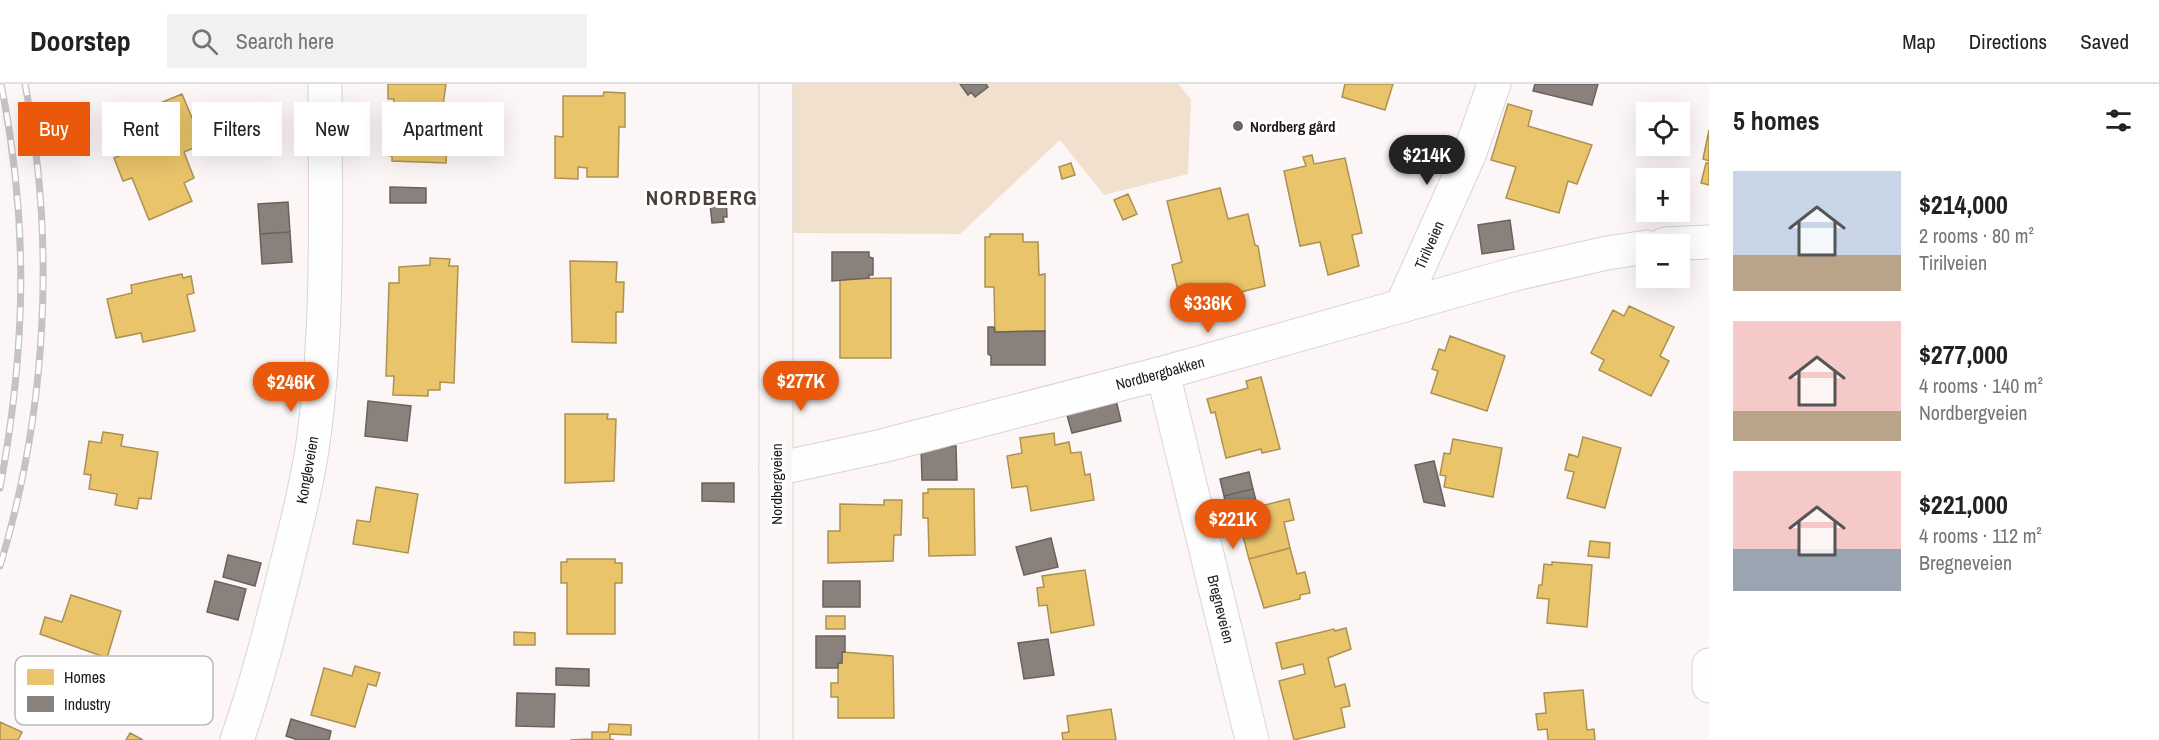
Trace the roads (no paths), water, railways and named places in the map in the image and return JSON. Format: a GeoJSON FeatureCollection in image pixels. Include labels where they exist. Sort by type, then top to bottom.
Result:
{"type":"FeatureCollection","features":[{"type":"Feature","properties":{"kind":"street","name":"Kongleveien"},"geometry":{"type":"LineString","coordinates":[[237,740],[256,684],[282,585],[301,508],[315,430],[322,347],[325,84]]}},
{"type":"Feature","properties":{"kind":"street","name":"Nordbergveien"},"geometry":{"type":"LineString","coordinates":[[776,84],[776,740]]}},
{"type":"Feature","properties":{"kind":"street","name":"Tirilveien"},"geometry":{"type":"LineString","coordinates":[[1402,305],[1469,155],[1494,84]]}},
{"type":"Feature","properties":{"kind":"street"},"geometry":{"type":"LineString","coordinates":[[1690,243],[1709,242]]}},
{"type":"Feature","properties":{"kind":"street","name":"Nordbergbakken"},"geometry":{"type":"LineString","coordinates":[[776,469],[882,446],[1162,373],[1515,274],[1636,249]]}},
{"type":"Feature","properties":{"kind":"street","name":"Bregneveien"},"geometry":{"type":"LineString","coordinates":[[1162,373],[1252,740]]}},
{"type":"Feature","properties":{"kind":"street"},"geometry":{"type":"LineString","coordinates":[[1709,666],[1709,686]]}},
{"type":"Feature","properties":{"kind":"railway"},"geometry":{"type":"LineString","coordinates":[[0,488],[15,386],[21,286],[16,186],[1,84]]}},
{"type":"Feature","properties":{"kind":"railway"},"geometry":{"type":"LineString","coordinates":[[0,566],[16,507],[28,448],[37,387],[42,326],[41,204],[35,144],[25,84]]}},
{"type":"Feature","properties":{"kind":"place","name":"Nordberg gård"},"geometry":{"type":"Point","coordinates":[1238,126]}},
{"type":"Feature","properties":{"kind":"district","name":"NORDBERG"},"geometry":{"type":"Point","coordinates":[702,197]}}]}
